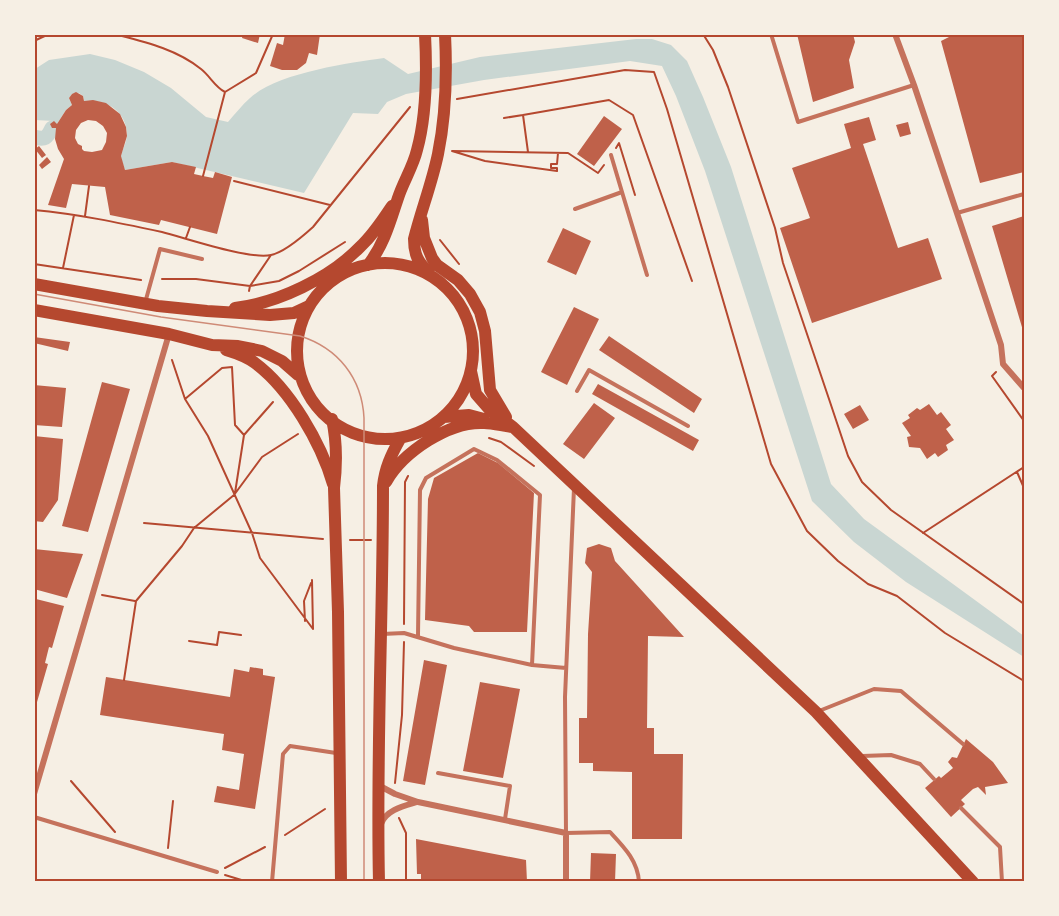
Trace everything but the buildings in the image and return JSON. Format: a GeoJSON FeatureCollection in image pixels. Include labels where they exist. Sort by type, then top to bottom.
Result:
{"type":"FeatureCollection","features":[{"type":"Feature","properties":{"kind":"main road"},"geometry":{"type":"LineString","coordinates":[[368,265],[377,254],[390,226],[399,195],[417,153],[425,99],[425,34]]}},
{"type":"Feature","properties":{"kind":"main road"},"geometry":{"type":"LineString","coordinates":[[445,34],[451,99],[437,158],[420,212],[414,250],[418,262],[458,302],[466,317],[472,342],[471,371],[476,394],[490,410],[513,427],[816,712],[973,882]]}},
{"type":"Feature","properties":{"kind":"main road"},"geometry":{"type":"LineString","coordinates":[[207,311],[256,304],[289,293],[313,281],[358,249],[370,237],[399,195]]}},
{"type":"Feature","properties":{"kind":"main road"},"geometry":{"type":"LineString","coordinates":[[420,212],[424,238],[432,258],[437,265],[458,280],[470,294],[480,312],[485,331],[490,390],[513,427]]}},
{"type":"Feature","properties":{"kind":"main road"},"geometry":{"type":"LineString","coordinates":[[298,375],[300,324],[309,306],[323,288],[336,278],[368,265],[399,265],[433,278]]}},
{"type":"Feature","properties":{"kind":"main road"},"geometry":{"type":"LineString","coordinates":[[34,284],[207,311],[270,315],[294,313],[309,306]]}},
{"type":"Feature","properties":{"kind":"main road"},"geometry":{"type":"LineString","coordinates":[[34,310],[167,339],[238,346],[262,351],[282,361],[298,375],[312,397],[332,418],[358,436],[382,440],[400,439],[432,426],[444,417],[458,402],[465,390],[471,371]]}},
{"type":"Feature","properties":{"kind":"main road"},"geometry":{"type":"LineString","coordinates":[[212,345],[236,353],[254,363],[277,386],[299,413],[316,441],[328,467],[334,488]]}},
{"type":"Feature","properties":{"kind":"main road"},"geometry":{"type":"LineString","coordinates":[[444,417],[469,415],[513,427]]}},
{"type":"Feature","properties":{"kind":"main road"},"geometry":{"type":"LineString","coordinates":[[332,418],[337,468],[334,488],[341,882]]}},
{"type":"Feature","properties":{"kind":"main road"},"geometry":{"type":"LineString","coordinates":[[383,486],[391,473],[411,452],[456,427],[483,423],[513,427]]}},
{"type":"Feature","properties":{"kind":"main road"},"geometry":{"type":"LineString","coordinates":[[379,882],[378,784],[383,486],[384,472],[400,439]]}},
{"type":"Feature","properties":{"kind":"street"},"geometry":{"type":"LineString","coordinates":[[895,34],[1001,345],[1003,364],[1024,388]]}},
{"type":"Feature","properties":{"kind":"street"},"geometry":{"type":"LineString","coordinates":[[34,794],[167,339]]}},
{"type":"Feature","properties":{"kind":"street"},"geometry":{"type":"LineString","coordinates":[[378,784],[395,794],[418,802],[566,833],[566,882]]}},
{"type":"Feature","properties":{"kind":"street"},"geometry":{"type":"LineString","coordinates":[[378,834],[383,819],[396,809],[418,802]]}},
{"type":"Feature","properties":{"kind":"lane"},"geometry":{"type":"LineString","coordinates":[[771,34],[798,123],[914,85]]}},
{"type":"Feature","properties":{"kind":"lane"},"geometry":{"type":"LineString","coordinates":[[610,155],[647,275]]}},
{"type":"Feature","properties":{"kind":"lane"},"geometry":{"type":"LineString","coordinates":[[575,209],[622,192]]}},
{"type":"Feature","properties":{"kind":"lane"},"geometry":{"type":"LineString","coordinates":[[957,213],[1024,194]]}},
{"type":"Feature","properties":{"kind":"lane"},"geometry":{"type":"LineString","coordinates":[[145,303],[160,249],[202,259]]}},
{"type":"Feature","properties":{"kind":"lane"},"geometry":{"type":"LineString","coordinates":[[576,391],[589,370],[688,426]]}},
{"type":"Feature","properties":{"kind":"lane"},"geometry":{"type":"LineString","coordinates":[[418,636],[420,490],[426,478],[474,448],[497,460],[540,495],[532,665]]}},
{"type":"Feature","properties":{"kind":"lane"},"geometry":{"type":"LineString","coordinates":[[574,484],[565,697],[566,833],[610,832],[632,858],[638,871],[639,882]]}},
{"type":"Feature","properties":{"kind":"lane"},"geometry":{"type":"LineString","coordinates":[[382,634],[404,633],[454,648],[532,665],[566,668]]}},
{"type":"Feature","properties":{"kind":"lane"},"geometry":{"type":"LineString","coordinates":[[816,712],[874,689],[901,691],[963,744]]}},
{"type":"Feature","properties":{"kind":"lane"},"geometry":{"type":"LineString","coordinates":[[272,882],[283,754],[290,746],[340,753]]}},
{"type":"Feature","properties":{"kind":"lane"},"geometry":{"type":"LineString","coordinates":[[858,757],[891,755],[920,764],[934,779]]}},
{"type":"Feature","properties":{"kind":"lane"},"geometry":{"type":"LineString","coordinates":[[438,773],[510,786],[505,819]]}},
{"type":"Feature","properties":{"kind":"lane"},"geometry":{"type":"LineString","coordinates":[[961,808],[999,847],[1002,882]]}},
{"type":"Feature","properties":{"kind":"lane"},"geometry":{"type":"LineString","coordinates":[[34,818],[217,872]]}},
{"type":"Feature","properties":{"kind":"path"},"geometry":{"type":"LineString","coordinates":[[34,41],[50,34]]}},
{"type":"Feature","properties":{"kind":"path"},"geometry":{"type":"LineString","coordinates":[[114,34],[147,42],[185,57],[204,71],[225,93]]}},
{"type":"Feature","properties":{"kind":"path"},"geometry":{"type":"LineString","coordinates":[[203,176],[225,93],[256,73],[273,34]]}},
{"type":"Feature","properties":{"kind":"path"},"geometry":{"type":"LineString","coordinates":[[703,34],[713,50],[728,87],[775,228],[783,263],[848,456],[862,482],[891,510],[1024,604]]}},
{"type":"Feature","properties":{"kind":"path"},"geometry":{"type":"LineString","coordinates":[[451,99],[626,70],[654,72],[771,464],[807,531],[838,561],[868,584],[897,596],[945,633],[1024,681]]}},
{"type":"Feature","properties":{"kind":"path"},"geometry":{"type":"LineString","coordinates":[[34,210],[85,216],[246,254],[271,255],[295,243],[313,227],[410,106]]}},
{"type":"Feature","properties":{"kind":"path"},"geometry":{"type":"LineString","coordinates":[[504,118],[523,115]]}},
{"type":"Feature","properties":{"kind":"path"},"geometry":{"type":"LineString","coordinates":[[558,153],[557,164],[551,164],[552,168],[557,168],[557,171],[485,161],[452,151],[568,153],[598,173],[619,143],[634,195]]}},
{"type":"Feature","properties":{"kind":"path"},"geometry":{"type":"LineString","coordinates":[[234,181],[330,205]]}},
{"type":"Feature","properties":{"kind":"path"},"geometry":{"type":"LineString","coordinates":[[85,216],[89,186]]}},
{"type":"Feature","properties":{"kind":"path"},"geometry":{"type":"LineString","coordinates":[[63,268],[75,215]]}},
{"type":"Feature","properties":{"kind":"path"},"geometry":{"type":"LineString","coordinates":[[186,238],[190,227]]}},
{"type":"Feature","properties":{"kind":"path"},"geometry":{"type":"LineString","coordinates":[[271,255],[250,286],[279,281],[290,276],[347,240]]}},
{"type":"Feature","properties":{"kind":"path"},"geometry":{"type":"LineString","coordinates":[[167,339],[185,399],[208,435],[252,533],[260,558],[305,621],[313,629],[312,580],[304,601],[305,621]]}},
{"type":"Feature","properties":{"kind":"path"},"geometry":{"type":"LineString","coordinates":[[1003,364],[992,376],[1024,420]]}},
{"type":"Feature","properties":{"kind":"path"},"geometry":{"type":"LineString","coordinates":[[185,399],[222,368],[233,365],[236,425],[244,435]]}},
{"type":"Feature","properties":{"kind":"path"},"geometry":{"type":"LineString","coordinates":[[234,495],[244,435],[273,402]]}},
{"type":"Feature","properties":{"kind":"path"},"geometry":{"type":"LineString","coordinates":[[124,680],[136,601],[182,546],[194,528],[234,495],[262,457],[300,432]]}},
{"type":"Feature","properties":{"kind":"path"},"geometry":{"type":"LineString","coordinates":[[482,435],[501,442],[538,469]]}},
{"type":"Feature","properties":{"kind":"path"},"geometry":{"type":"LineString","coordinates":[[923,533],[1024,467]]}},
{"type":"Feature","properties":{"kind":"path"},"geometry":{"type":"LineString","coordinates":[[404,624],[405,482],[411,469]]}},
{"type":"Feature","properties":{"kind":"path"},"geometry":{"type":"LineString","coordinates":[[1017,472],[1024,488]]}},
{"type":"Feature","properties":{"kind":"path"},"geometry":{"type":"LineString","coordinates":[[144,523],[252,533],[383,541]]}},
{"type":"Feature","properties":{"kind":"path"},"geometry":{"type":"LineString","coordinates":[[94,593],[136,601]]}},
{"type":"Feature","properties":{"kind":"path"},"geometry":{"type":"LineString","coordinates":[[189,641],[217,645],[219,632],[241,635]]}},
{"type":"Feature","properties":{"kind":"path"},"geometry":{"type":"LineString","coordinates":[[395,794],[402,715],[404,633]]}},
{"type":"Feature","properties":{"kind":"path"},"geometry":{"type":"LineString","coordinates":[[72,781],[125,844]]}},
{"type":"Feature","properties":{"kind":"path"},"geometry":{"type":"LineString","coordinates":[[167,857],[172,801]]}},
{"type":"Feature","properties":{"kind":"path"},"geometry":{"type":"LineString","coordinates":[[396,809],[406,833],[406,882]]}},
{"type":"Feature","properties":{"kind":"path"},"geometry":{"type":"LineString","coordinates":[[217,872],[248,882]]}},
{"type":"Feature","properties":{"kind":"shaded area"},"geometry":{"type":"Polygon","coordinates":[[[652,39],[671,45],[687,61],[703,97],[731,167],[831,484],[864,519],[1024,636],[1024,657],[906,582],[854,542],[812,501],[705,171],[662,66],[630,61],[484,80],[406,94],[387,102],[378,114],[353,113],[304,193],[172,162],[125,170],[121,156],[127,134],[123,118],[107,104],[84,101],[83,96],[79,93],[72,94],[69,98],[72,105],[57,124],[54,121],[35,120],[35,69],[49,60],[90,54],[115,60],[144,72],[171,88],[206,117],[228,122],[247,101],[262,89],[295,76],[333,66],[384,58],[408,74],[480,57],[652,39]]]}},
{"type":"Feature","properties":{"kind":"waterway"},"geometry":{"type":"LineString","coordinates":[[34,137],[45,137],[52,128]]}},
{"type":"Feature","properties":{"kind":"tram line"},"geometry":{"type":"LineString","coordinates":[[34,294],[161,317],[300,336],[326,348],[346,366],[353,378],[362,403],[364,418],[364,882]]}}]}
